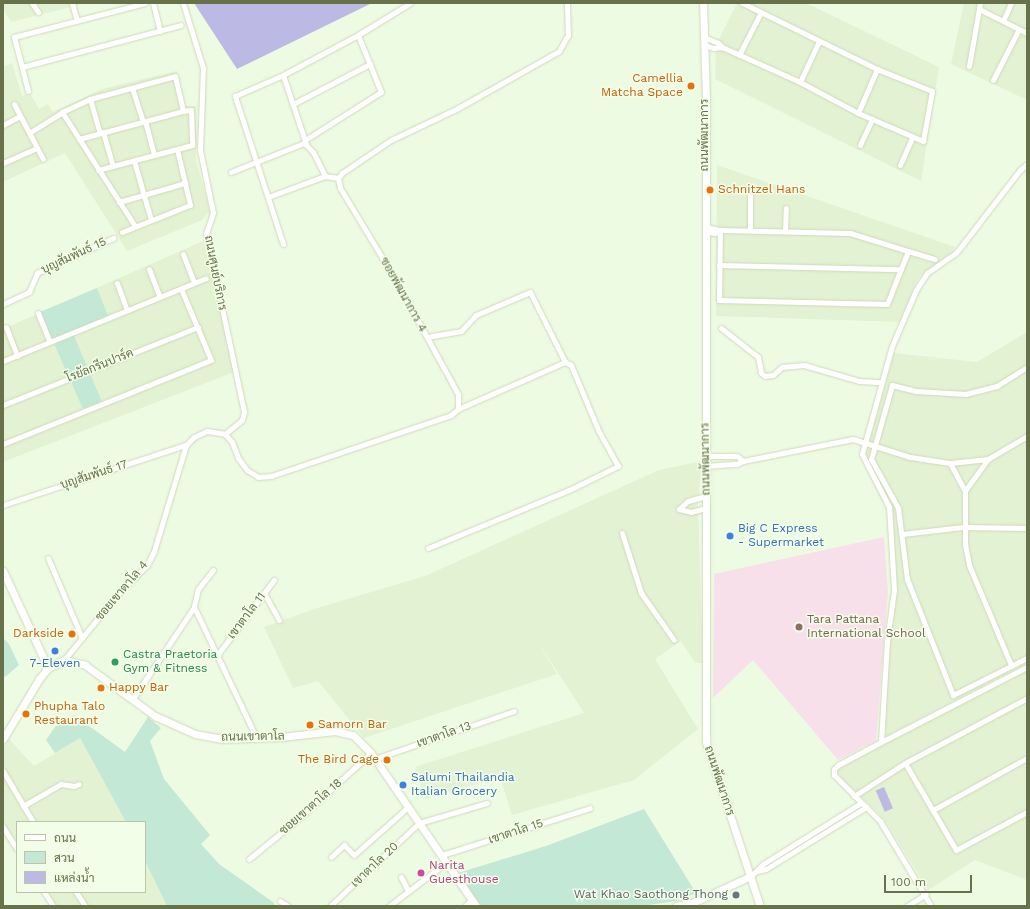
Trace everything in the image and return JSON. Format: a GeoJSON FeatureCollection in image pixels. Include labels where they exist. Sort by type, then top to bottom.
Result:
{"type":"FeatureCollection","features":[{"type":"Feature","properties":{"kind":"street"},"geometry":{"type":"LineString","coordinates":[[32,3],[38,12]]}},
{"type":"Feature","properties":{"kind":"street"},"geometry":{"type":"LineString","coordinates":[[72,3],[77,20]]}},
{"type":"Feature","properties":{"kind":"street"},"geometry":{"type":"LineString","coordinates":[[28,91],[14,37],[145,3]]}},
{"type":"Feature","properties":{"kind":"street"},"geometry":{"type":"LineString","coordinates":[[152,3],[160,31]]}},
{"type":"Feature","properties":{"kind":"street","name":"ถนนศูนย์บริการ"},"geometry":{"type":"LineString","coordinates":[[183,3],[203,68],[200,150],[213,214],[206,233],[244,412],[239,423],[225,434]]}},
{"type":"Feature","properties":{"kind":"street"},"geometry":{"type":"LineString","coordinates":[[283,244],[234,98],[237,94],[283,75],[358,35],[410,3]]}},
{"type":"Feature","properties":{"kind":"street"},"geometry":{"type":"LineString","coordinates":[[268,197],[325,176],[338,178],[342,173],[391,140],[458,108],[559,51],[568,35],[567,3]]}},
{"type":"Feature","properties":{"kind":"street","name":"ถนนพัฒนาการ"},"geometry":{"type":"LineString","coordinates":[[703,3],[706,230],[706,742],[760,906]]}},
{"type":"Feature","properties":{"kind":"street"},"geometry":{"type":"LineString","coordinates":[[704,41],[714,48],[722,47],[800,82],[858,113],[912,138],[923,141],[932,91],[877,69],[742,3]]}},
{"type":"Feature","properties":{"kind":"street"},"geometry":{"type":"LineString","coordinates":[[969,66],[980,3]]}},
{"type":"Feature","properties":{"kind":"street"},"geometry":{"type":"LineString","coordinates":[[1003,21],[1011,3]]}},
{"type":"Feature","properties":{"kind":"street"},"geometry":{"type":"LineString","coordinates":[[979,9],[1027,33]]}},
{"type":"Feature","properties":{"kind":"street"},"geometry":{"type":"LineString","coordinates":[[739,55],[761,12]]}},
{"type":"Feature","properties":{"kind":"street"},"geometry":{"type":"LineString","coordinates":[[22,66],[181,25]]}},
{"type":"Feature","properties":{"kind":"street"},"geometry":{"type":"LineString","coordinates":[[993,80],[1019,29]]}},
{"type":"Feature","properties":{"kind":"street"},"geometry":{"type":"LineString","coordinates":[[231,172],[305,142],[380,95],[381,89],[358,35]]}},
{"type":"Feature","properties":{"kind":"street"},"geometry":{"type":"LineString","coordinates":[[800,82],[819,41]]}},
{"type":"Feature","properties":{"kind":"street"},"geometry":{"type":"LineString","coordinates":[[293,104],[370,64]]}},
{"type":"Feature","properties":{"kind":"street"},"geometry":{"type":"LineString","coordinates":[[858,113],[877,69]]}},
{"type":"Feature","properties":{"kind":"street"},"geometry":{"type":"LineString","coordinates":[[283,75],[305,142],[325,176]]}},
{"type":"Feature","properties":{"kind":"street"},"geometry":{"type":"LineString","coordinates":[[29,133],[62,112],[90,99],[175,76],[183,111]]}},
{"type":"Feature","properties":{"kind":"street"},"geometry":{"type":"LineString","coordinates":[[132,88],[154,155]]}},
{"type":"Feature","properties":{"kind":"street"},"geometry":{"type":"LineString","coordinates":[[90,99],[112,166]]}},
{"type":"Feature","properties":{"kind":"street"},"geometry":{"type":"LineString","coordinates":[[14,104],[43,159]]}},
{"type":"Feature","properties":{"kind":"street"},"geometry":{"type":"LineString","coordinates":[[79,139],[191,110],[192,145],[98,170]]}},
{"type":"Feature","properties":{"kind":"street"},"geometry":{"type":"LineString","coordinates":[[62,112],[135,226]]}},
{"type":"Feature","properties":{"kind":"street"},"geometry":{"type":"LineString","coordinates":[[3,125],[20,116]]}},
{"type":"Feature","properties":{"kind":"street"},"geometry":{"type":"LineString","coordinates":[[860,145],[872,119]]}},
{"type":"Feature","properties":{"kind":"street"},"geometry":{"type":"LineString","coordinates":[[900,165],[912,138]]}},
{"type":"Feature","properties":{"kind":"street"},"geometry":{"type":"LineString","coordinates":[[3,163],[37,148]]}},
{"type":"Feature","properties":{"kind":"street"},"geometry":{"type":"LineString","coordinates":[[122,232],[190,205],[177,149]]}},
{"type":"Feature","properties":{"kind":"street"},"geometry":{"type":"LineString","coordinates":[[134,161],[151,220]]}},
{"type":"Feature","properties":{"kind":"street"},"geometry":{"type":"LineString","coordinates":[[881,742],[887,640],[894,590],[889,507],[862,454],[864,443],[892,346],[924,278],[956,252],[1027,164]]}},
{"type":"Feature","properties":{"kind":"street","name":"ซอยพัฒนาการ 4"},"geometry":{"type":"LineString","coordinates":[[338,178],[340,188],[395,279],[458,394],[458,409]]}},
{"type":"Feature","properties":{"kind":"street"},"geometry":{"type":"LineString","coordinates":[[119,202],[185,183]]}},
{"type":"Feature","properties":{"kind":"street"},"geometry":{"type":"LineString","coordinates":[[750,192],[750,230]]}},
{"type":"Feature","properties":{"kind":"street"},"geometry":{"type":"LineString","coordinates":[[785,231],[786,208]]}},
{"type":"Feature","properties":{"kind":"street"},"geometry":{"type":"LineString","coordinates":[[706,230],[715,233],[720,230],[850,233],[935,259]]}},
{"type":"Feature","properties":{"kind":"street"},"geometry":{"type":"LineString","coordinates":[[720,230],[719,300],[887,304],[908,251]]}},
{"type":"Feature","properties":{"kind":"street","name":"บุญสัมพันธ์ 15"},"geometry":{"type":"LineString","coordinates":[[3,304],[29,292],[37,273],[113,238]]}},
{"type":"Feature","properties":{"kind":"street"},"geometry":{"type":"LineString","coordinates":[[183,254],[194,283]]}},
{"type":"Feature","properties":{"kind":"street"},"geometry":{"type":"LineString","coordinates":[[719,265],[901,270]]}},
{"type":"Feature","properties":{"kind":"street"},"geometry":{"type":"LineString","coordinates":[[149,269],[160,297]]}},
{"type":"Feature","properties":{"kind":"street"},"geometry":{"type":"LineString","coordinates":[[3,361],[206,278]]}},
{"type":"Feature","properties":{"kind":"street"},"geometry":{"type":"LineString","coordinates":[[117,283],[127,310]]}},
{"type":"Feature","properties":{"kind":"street"},"geometry":{"type":"LineString","coordinates":[[3,444],[212,360],[181,288]]}},
{"type":"Feature","properties":{"kind":"street"},"geometry":{"type":"LineString","coordinates":[[427,337],[461,331],[476,315],[530,292],[565,362],[571,365],[600,432],[618,466],[569,490],[428,548]]}},
{"type":"Feature","properties":{"kind":"street"},"geometry":{"type":"LineString","coordinates":[[38,313],[50,342]]}},
{"type":"Feature","properties":{"kind":"street"},"geometry":{"type":"LineString","coordinates":[[6,327],[17,356]]}},
{"type":"Feature","properties":{"kind":"street","name":"โรยัลกรีนปาร์ค"},"geometry":{"type":"LineString","coordinates":[[3,405],[198,327]]}},
{"type":"Feature","properties":{"kind":"street"},"geometry":{"type":"LineString","coordinates":[[721,328],[758,357],[760,373],[765,376],[773,375],[782,367],[804,365],[859,381],[881,382]]}},
{"type":"Feature","properties":{"kind":"street"},"geometry":{"type":"LineString","coordinates":[[186,445],[194,437],[207,431],[225,434],[232,442],[238,458],[247,470],[258,477],[271,476],[451,415],[458,409],[565,362]]}},
{"type":"Feature","properties":{"kind":"street"},"geometry":{"type":"LineString","coordinates":[[1027,368],[997,386],[966,394],[916,391],[892,385],[871,459],[898,508],[907,579],[953,695],[1027,658]]}},
{"type":"Feature","properties":{"kind":"street"},"geometry":{"type":"LineString","coordinates":[[965,491],[988,459],[1027,436]]}},
{"type":"Feature","properties":{"kind":"street"},"geometry":{"type":"LineString","coordinates":[[706,466],[737,464],[743,461],[853,439],[874,448],[910,457],[950,463],[988,459]]}},
{"type":"Feature","properties":{"kind":"street","name":"บุญสัมพันธ์ 17"},"geometry":{"type":"LineString","coordinates":[[3,505],[186,445]]}},
{"type":"Feature","properties":{"kind":"street","name":"ซอยเขาตาโล 4"},"geometry":{"type":"LineString","coordinates":[[64,660],[147,565],[154,551],[186,445]]}},
{"type":"Feature","properties":{"kind":"street"},"geometry":{"type":"LineString","coordinates":[[706,456],[737,456],[743,461]]}},
{"type":"Feature","properties":{"kind":"street"},"geometry":{"type":"LineString","coordinates":[[950,463],[965,491],[963,527],[969,565],[1011,666]]}},
{"type":"Feature","properties":{"kind":"street"},"geometry":{"type":"LineString","coordinates":[[706,496],[688,502],[679,509],[691,512],[706,508]]}},
{"type":"Feature","properties":{"kind":"street"},"geometry":{"type":"LineString","coordinates":[[902,534],[963,527],[1027,528]]}},
{"type":"Feature","properties":{"kind":"street"},"geometry":{"type":"LineString","coordinates":[[622,533],[641,593],[674,640]]}},
{"type":"Feature","properties":{"kind":"street"},"geometry":{"type":"LineString","coordinates":[[48,558],[82,638]]}},
{"type":"Feature","properties":{"kind":"street"},"geometry":{"type":"LineString","coordinates":[[132,700],[194,607],[198,589],[213,570]]}},
{"type":"Feature","properties":{"kind":"street"},"geometry":{"type":"LineString","coordinates":[[3,571],[48,668]]}},
{"type":"Feature","properties":{"kind":"street","name":"เขาตาโล 11"},"geometry":{"type":"LineString","coordinates":[[218,654],[274,580]]}},
{"type":"Feature","properties":{"kind":"street"},"geometry":{"type":"LineString","coordinates":[[264,593],[279,620]]}},
{"type":"Feature","properties":{"kind":"street"},"geometry":{"type":"LineString","coordinates":[[194,607],[218,654],[257,739]]}},
{"type":"Feature","properties":{"kind":"street"},"geometry":{"type":"LineString","coordinates":[[3,739],[39,679],[48,668],[64,660]]}},
{"type":"Feature","properties":{"kind":"street","name":"ถนนเขาตาโล"},"geometry":{"type":"LineString","coordinates":[[64,660],[85,666],[155,716],[195,734],[222,739],[257,739],[335,731],[353,735],[373,756],[476,906]]}},
{"type":"Feature","properties":{"kind":"street"},"geometry":{"type":"LineString","coordinates":[[932,906],[880,821],[834,775],[834,769],[881,742],[1027,667]]}},
{"type":"Feature","properties":{"kind":"street"},"geometry":{"type":"LineString","coordinates":[[854,796],[905,763],[1027,698]]}},
{"type":"Feature","properties":{"kind":"street","name":"เขาตาโล 13"},"geometry":{"type":"LineString","coordinates":[[373,756],[514,711]]}},
{"type":"Feature","properties":{"kind":"street","name":"ซอยเขาตาโล 18"},"geometry":{"type":"LineString","coordinates":[[249,859],[373,756]]}},
{"type":"Feature","properties":{"kind":"street"},"geometry":{"type":"LineString","coordinates":[[933,810],[1027,758]]}},
{"type":"Feature","properties":{"kind":"street"},"geometry":{"type":"LineString","coordinates":[[905,763],[956,850],[1027,812]]}},
{"type":"Feature","properties":{"kind":"street"},"geometry":{"type":"LineString","coordinates":[[3,771],[5,779],[32,821]]}},
{"type":"Feature","properties":{"kind":"street"},"geometry":{"type":"LineString","coordinates":[[23,806],[61,784],[74,786],[79,784]]}},
{"type":"Feature","properties":{"kind":"street"},"geometry":{"type":"LineString","coordinates":[[420,823],[487,803]]}},
{"type":"Feature","properties":{"kind":"street"},"geometry":{"type":"LineString","coordinates":[[676,906],[692,903],[750,876],[763,864],[861,803]]}},
{"type":"Feature","properties":{"kind":"street"},"geometry":{"type":"LineString","coordinates":[[331,857],[344,845],[354,856],[408,807]]}},
{"type":"Feature","properties":{"kind":"street"},"geometry":{"type":"LineString","coordinates":[[757,871],[766,869],[866,807]]}},
{"type":"Feature","properties":{"kind":"street","name":"เขาตาโล 15"},"geometry":{"type":"LineString","coordinates":[[442,855],[590,808]]}},
{"type":"Feature","properties":{"kind":"street","name":"เขาตาโล 20"},"geometry":{"type":"LineString","coordinates":[[330,906],[420,823]]}},
{"type":"Feature","properties":{"kind":"street"},"geometry":{"type":"LineString","coordinates":[[3,827],[16,848]]}},
{"type":"Feature","properties":{"kind":"street"},"geometry":{"type":"LineString","coordinates":[[389,906],[447,862]]}},
{"type":"Feature","properties":{"kind":"street"},"geometry":{"type":"LineString","coordinates":[[401,877],[408,891]]}},
{"type":"Feature","properties":{"kind":"street"},"geometry":{"type":"LineString","coordinates":[[45,893],[52,906]]}},
{"type":"Feature","properties":{"kind":"street"},"geometry":{"type":"LineString","coordinates":[[77,894],[85,906]]}},
{"type":"Feature","properties":{"kind":"street"},"geometry":{"type":"LineString","coordinates":[[907,906],[926,894]]}},
{"type":"Feature","properties":{"kind":"street"},"geometry":{"type":"LineString","coordinates":[[465,906],[472,899]]}},
{"type":"Feature","properties":{"kind":"street"},"geometry":{"type":"LineString","coordinates":[[280,901],[288,906]]}},
{"type":"Feature","properties":{"kind":"shaded area"},"geometry":{"type":"Polygon","coordinates":[[[3,3],[86,3],[11,22],[3,9],[3,3]]]}},
{"type":"Feature","properties":{"kind":"shaded area"},"geometry":{"type":"Polygon","coordinates":[[[737,3],[806,3],[939,67],[921,181],[715,79],[716,45],[737,3]]]}},
{"type":"Feature","properties":{"kind":"shaded area"},"geometry":{"type":"Polygon","coordinates":[[[964,3],[1027,3],[1027,100],[951,64],[964,3]]]}},
{"type":"Feature","properties":{"kind":"shaded area"},"geometry":{"type":"Polygon","coordinates":[[[12,63],[22,96],[30,93],[39,109],[48,104],[53,112],[102,89],[177,71],[185,106],[196,106],[196,160],[210,211],[202,220],[127,251],[65,153],[3,182],[3,67],[12,63]]]}},
{"type":"Feature","properties":{"kind":"shaded area"},"geometry":{"type":"Polygon","coordinates":[[[717,165],[955,247],[952,252],[918,278],[900,322],[716,316],[717,165]]]}},
{"type":"Feature","properties":{"kind":"shaded area"},"geometry":{"type":"Polygon","coordinates":[[[208,239],[234,372],[3,462],[3,329],[208,239]]]}},
{"type":"Feature","properties":{"kind":"shaded area"},"geometry":{"type":"Polygon","coordinates":[[[1027,332],[1027,663],[885,737],[889,641],[897,588],[892,505],[864,456],[894,353],[977,362],[1027,332]]]}},
{"type":"Feature","properties":{"kind":"shaded area"},"geometry":{"type":"Polygon","coordinates":[[[702,461],[698,504],[703,663],[695,663],[681,641],[655,659],[698,729],[634,780],[512,815],[500,777],[425,799],[415,767],[584,713],[536,639],[557,674],[364,738],[318,681],[293,688],[264,627],[314,609],[425,576],[659,470],[702,461]]]}},
{"type":"Feature","properties":{"kind":"shaded area","name":"Tara Pattana International School"},"geometry":{"type":"Polygon","coordinates":[[[884,537],[888,592],[876,741],[838,760],[753,660],[713,698],[714,574],[884,537]]]}},
{"type":"Feature","properties":{"kind":"shaded area"},"geometry":{"type":"Polygon","coordinates":[[[1027,670],[1027,880],[975,860],[928,890],[884,819],[837,773],[838,767],[1027,670]]]}},
{"type":"Feature","properties":{"kind":"shaded area"},"geometry":{"type":"Polygon","coordinates":[[[80,738],[125,821],[16,821],[16,842],[3,822],[3,746],[9,739],[34,766],[80,738]]]}},
{"type":"Feature","properties":{"kind":"shaded area"},"geometry":{"type":"Polygon","coordinates":[[[146,863],[167,906],[56,906],[49,893],[146,893],[146,863]]]}},
{"type":"Feature","properties":{"kind":"green space"},"geometry":{"type":"Polygon","coordinates":[[[97,288],[108,316],[72,331],[102,402],[83,409],[40,312],[97,288]]]}},
{"type":"Feature","properties":{"kind":"green space"},"geometry":{"type":"Polygon","coordinates":[[[3,638],[9,644],[19,665],[5,677],[3,675],[3,638]]]}},
{"type":"Feature","properties":{"kind":"green space"},"geometry":{"type":"Polygon","coordinates":[[[74,715],[125,752],[148,717],[161,728],[150,741],[164,779],[210,835],[201,844],[219,864],[273,902],[275,906],[167,906],[146,863],[146,821],[125,821],[80,738],[55,753],[46,740],[55,727],[74,715]]]}},
{"type":"Feature","properties":{"kind":"green space"},"geometry":{"type":"Polygon","coordinates":[[[644,809],[696,893],[677,901],[641,906],[480,906],[458,873],[546,846],[644,809]]]}},
{"type":"Feature","properties":{"kind":"water"},"geometry":{"type":"Polygon","coordinates":[[[194,3],[372,3],[237,69],[194,3]]]}},
{"type":"Feature","properties":{"kind":"water"},"geometry":{"type":"Polygon","coordinates":[[[884,787],[893,808],[885,812],[876,791],[884,787]]]}},
{"type":"Feature","properties":{"kind":"place","name":"Camellia Matcha Space"},"geometry":{"type":"Point","coordinates":[691,86]}},
{"type":"Feature","properties":{"kind":"place","name":"Schnitzel Hans"},"geometry":{"type":"Point","coordinates":[710,190]}},
{"type":"Feature","properties":{"kind":"place","name":"Big C Express - Supermarket"},"geometry":{"type":"Point","coordinates":[730,536]}},
{"type":"Feature","properties":{"kind":"place","name":"Tara Pattana International School"},"geometry":{"type":"Point","coordinates":[799,627]}},
{"type":"Feature","properties":{"kind":"place","name":"Darkside"},"geometry":{"type":"Point","coordinates":[72,634]}},
{"type":"Feature","properties":{"kind":"place","name":"7-Eleven"},"geometry":{"type":"Point","coordinates":[55,651]}},
{"type":"Feature","properties":{"kind":"place","name":"Castra Praetoria Gym & Fitness"},"geometry":{"type":"Point","coordinates":[115,662]}},
{"type":"Feature","properties":{"kind":"place","name":"Happy Bar"},"geometry":{"type":"Point","coordinates":[101,688]}},
{"type":"Feature","properties":{"kind":"place","name":"Phupha Talo Restaurant"},"geometry":{"type":"Point","coordinates":[26,714]}},
{"type":"Feature","properties":{"kind":"place","name":"Samorn Bar"},"geometry":{"type":"Point","coordinates":[310,725]}},
{"type":"Feature","properties":{"kind":"place","name":"The Bird Cage"},"geometry":{"type":"Point","coordinates":[387,760]}},
{"type":"Feature","properties":{"kind":"place","name":"Salumi Thailandia Italian Grocery"},"geometry":{"type":"Point","coordinates":[403,785]}},
{"type":"Feature","properties":{"kind":"place","name":"Narita Guesthouse"},"geometry":{"type":"Point","coordinates":[421,873]}},
{"type":"Feature","properties":{"kind":"place","name":"Wat Khao Saothong Thong"},"geometry":{"type":"Point","coordinates":[736,895]}}]}
